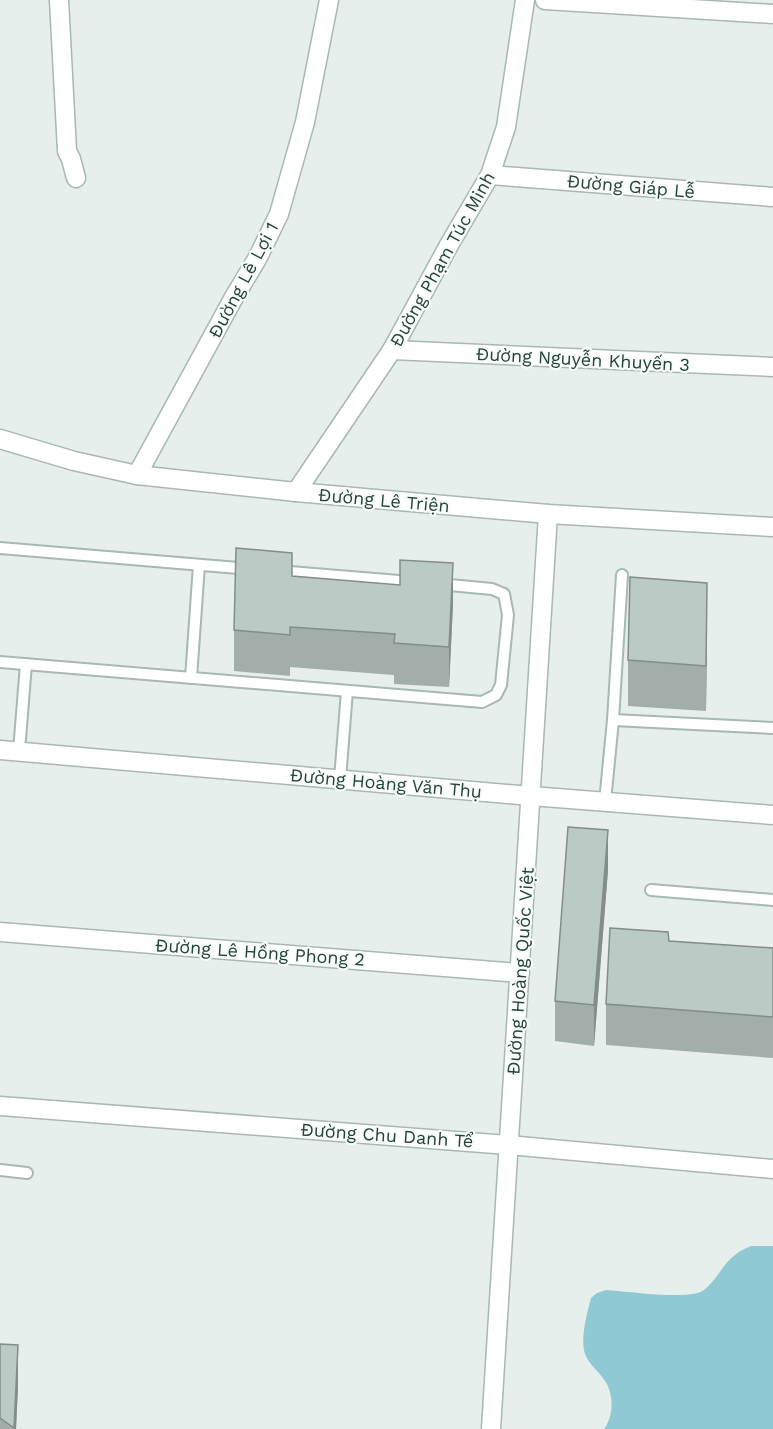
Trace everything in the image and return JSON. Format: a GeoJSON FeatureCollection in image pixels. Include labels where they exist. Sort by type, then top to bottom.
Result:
{"type":"FeatureCollection","features":[{"type":"Feature","properties":{"kind":"street"},"geometry":{"type":"LineString","coordinates":[[59,0],[67,151],[76,178]]}},
{"type":"Feature","properties":{"kind":"street","name":"Đường Lê Lợi 1"},"geometry":{"type":"LineString","coordinates":[[137,475],[257,259],[279,213],[305,122],[328,0]]}},
{"type":"Feature","properties":{"kind":"street","name":"Đường Phạm Túc Minh"},"geometry":{"type":"LineString","coordinates":[[296,492],[392,350],[490,175],[506,127],[525,0]]}},
{"type":"Feature","properties":{"kind":"street"},"geometry":{"type":"LineString","coordinates":[[545,0],[773,14]]}},
{"type":"Feature","properties":{"kind":"street","name":"Đường Giáp Lễ"},"geometry":{"type":"LineString","coordinates":[[490,175],[773,197]]}},
{"type":"Feature","properties":{"kind":"street","name":"Đường Nguyễn Khuyến 3"},"geometry":{"type":"LineString","coordinates":[[392,350],[773,367]]}},
{"type":"Feature","properties":{"kind":"street","name":"Đường Lê Triện"},"geometry":{"type":"LineString","coordinates":[[0,439],[74,461],[137,475],[296,492],[548,513],[773,527]]}},
{"type":"Feature","properties":{"kind":"street","name":"Đường Hoàng Quốc Việt"},"geometry":{"type":"LineString","coordinates":[[491,1429],[548,513]]}},
{"type":"Feature","properties":{"kind":"street","name":"Đường Hoàng Văn Thụ"},"geometry":{"type":"LineString","coordinates":[[0,750],[531,796],[773,814]]}},
{"type":"Feature","properties":{"kind":"street","name":"Đường Lê Hồng Phong 2"},"geometry":{"type":"LineString","coordinates":[[0,932],[520,973]]}},
{"type":"Feature","properties":{"kind":"street","name":"Đường Chu Danh Tể"},"geometry":{"type":"LineString","coordinates":[[0,1106],[508,1145],[773,1169]]}},
{"type":"Feature","properties":{"kind":"lane"},"geometry":{"type":"LineString","coordinates":[[0,548],[258,570]]}},
{"type":"Feature","properties":{"kind":"lane"},"geometry":{"type":"LineString","coordinates":[[191,678],[199,565]]}},
{"type":"Feature","properties":{"kind":"lane"},"geometry":{"type":"LineString","coordinates":[[0,662],[483,702],[496,695],[501,685],[508,615],[504,594],[492,589],[269,571]]}},
{"type":"Feature","properties":{"kind":"lane"},"geometry":{"type":"LineString","coordinates":[[605,802],[613,720],[622,575]]}},
{"type":"Feature","properties":{"kind":"lane"},"geometry":{"type":"LineString","coordinates":[[19,751],[26,664]]}},
{"type":"Feature","properties":{"kind":"lane"},"geometry":{"type":"LineString","coordinates":[[340,779],[347,691]]}},
{"type":"Feature","properties":{"kind":"lane"},"geometry":{"type":"LineString","coordinates":[[613,720],[773,728]]}},
{"type":"Feature","properties":{"kind":"lane"},"geometry":{"type":"LineString","coordinates":[[651,890],[773,900]]}},
{"type":"Feature","properties":{"kind":"lane"},"geometry":{"type":"LineString","coordinates":[[0,1170],[27,1173]]}},
{"type":"Feature","properties":{"kind":"water"},"geometry":{"type":"Polygon","coordinates":[[[751,1246],[773,1246],[773,1429],[604,1429],[611,1413],[611,1395],[604,1380],[587,1358],[583,1341],[591,1298],[606,1290],[672,1295],[697,1293],[710,1284],[735,1255],[751,1246]]]}},
{"type":"Feature","properties":{"kind":"building"},"geometry":{"type":"Polygon","coordinates":[[[236,548],[292,553],[292,576],[400,585],[400,560],[453,563],[449,647],[394,643],[395,634],[290,627],[290,635],[234,630],[236,548]]]}},
{"type":"Feature","properties":{"kind":"building"},"geometry":{"type":"Polygon","coordinates":[[[630,577],[707,583],[706,666],[628,660],[630,577]]]}},
{"type":"Feature","properties":{"kind":"building"},"geometry":{"type":"Polygon","coordinates":[[[568,827],[608,830],[594,1005],[555,1001],[568,827]]]}},
{"type":"Feature","properties":{"kind":"building"},"geometry":{"type":"Polygon","coordinates":[[[610,928],[668,932],[669,941],[773,948],[773,1017],[606,1004],[610,928]]]}},
{"type":"Feature","properties":{"kind":"building"},"geometry":{"type":"Polygon","coordinates":[[[0,1344],[18,1345],[14,1428],[0,1418],[0,1344]]]}}]}
